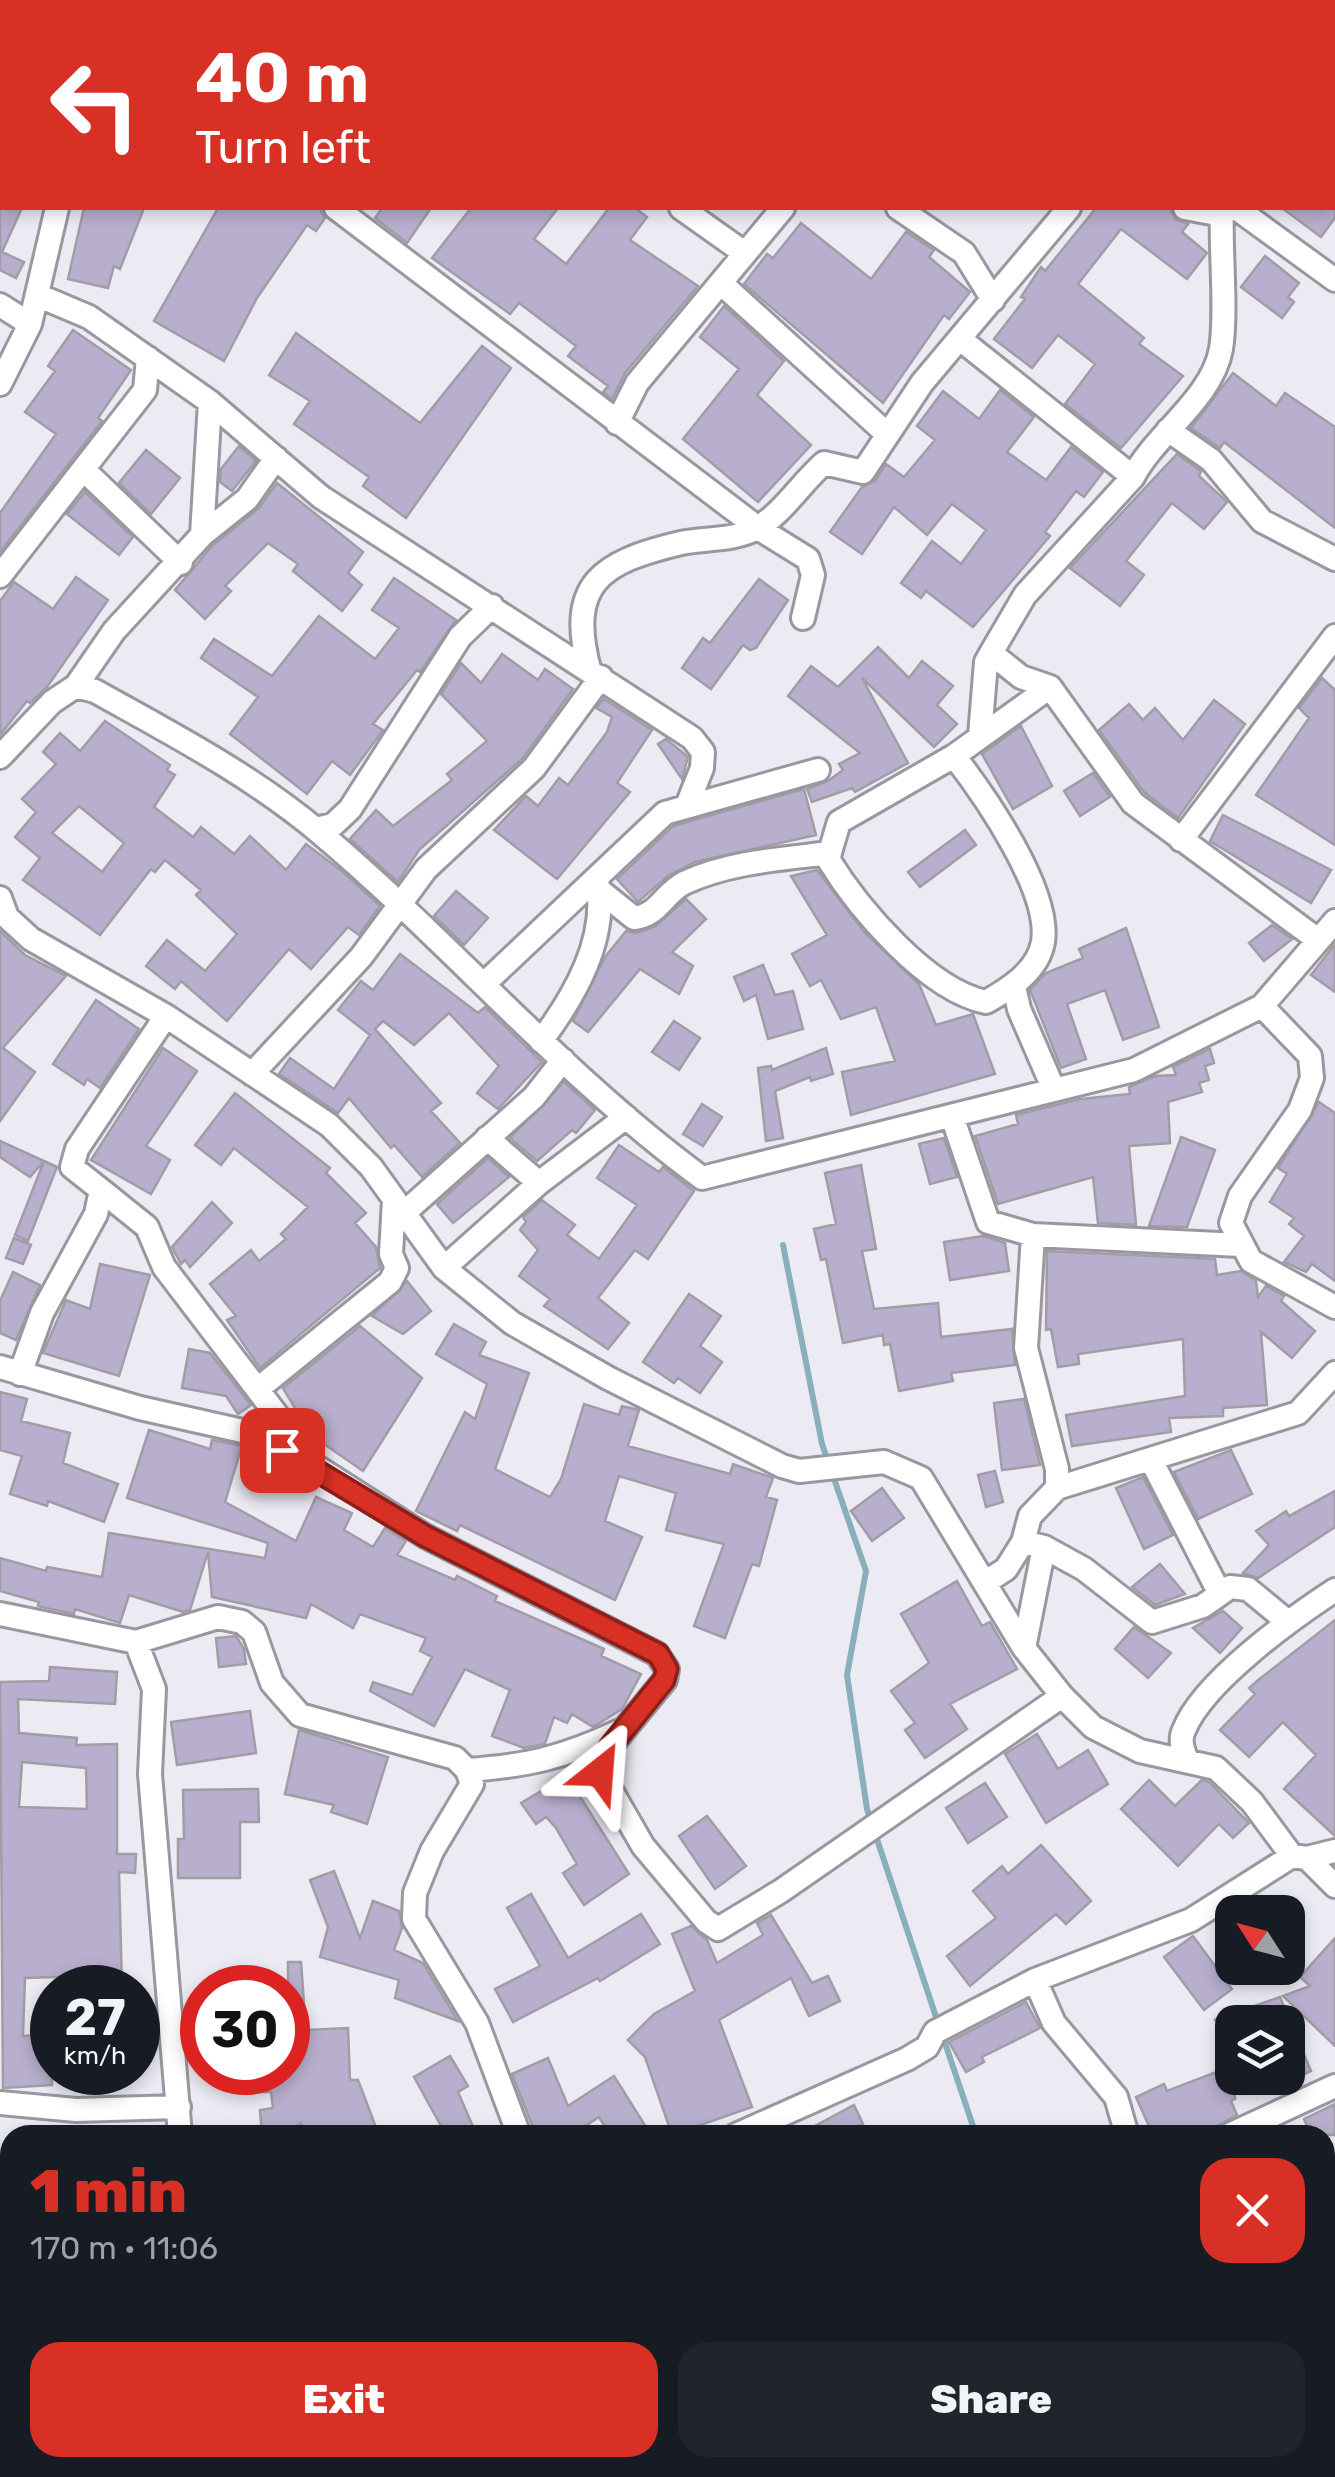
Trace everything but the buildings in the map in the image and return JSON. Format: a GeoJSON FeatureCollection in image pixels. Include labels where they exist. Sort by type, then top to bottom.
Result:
{"type":"FeatureCollection","features":[{"type":"Feature","properties":{"kind":"street"},"geometry":{"type":"LineString","coordinates":[[0,384],[30,324],[57,210]]}},
{"type":"Feature","properties":{"kind":"street"},"geometry":{"type":"LineString","coordinates":[[339,210],[518,342],[617,423],[758,528],[808,559],[813,575],[804,618]]}},
{"type":"Feature","properties":{"kind":"street"},"geometry":{"type":"LineString","coordinates":[[685,210],[743,252]]}},
{"type":"Feature","properties":{"kind":"street"},"geometry":{"type":"LineString","coordinates":[[617,423],[637,383],[723,285],[743,252],[781,210]]}},
{"type":"Feature","properties":{"kind":"street"},"geometry":{"type":"LineString","coordinates":[[901,210],[964,253],[993,300]]}},
{"type":"Feature","properties":{"kind":"street"},"geometry":{"type":"LineString","coordinates":[[595,673],[578,626],[590,585],[610,569],[681,543],[718,540],[758,528],[824,463],[863,472],[887,434],[960,339],[1067,210]]}},
{"type":"Feature","properties":{"kind":"street"},"geometry":{"type":"LineString","coordinates":[[1227,210],[1335,280]]}},
{"type":"Feature","properties":{"kind":"street"},"geometry":{"type":"LineString","coordinates":[[980,736],[986,662],[1025,595],[1133,478],[1142,459],[1206,380],[1220,350],[1227,210]]}},
{"type":"Feature","properties":{"kind":"street"},"geometry":{"type":"LineString","coordinates":[[723,285],[887,434]]}},
{"type":"Feature","properties":{"kind":"street"},"geometry":{"type":"LineString","coordinates":[[37,295],[89,317],[210,402],[321,497],[692,738],[702,752],[702,768],[688,802]]}},
{"type":"Feature","properties":{"kind":"street"},"geometry":{"type":"LineString","coordinates":[[0,305],[30,324]]}},
{"type":"Feature","properties":{"kind":"street"},"geometry":{"type":"LineString","coordinates":[[960,339],[1133,478]]}},
{"type":"Feature","properties":{"kind":"street"},"geometry":{"type":"LineString","coordinates":[[0,576],[145,390],[148,358]]}},
{"type":"Feature","properties":{"kind":"street"},"geometry":{"type":"LineString","coordinates":[[202,535],[210,402]]}},
{"type":"Feature","properties":{"kind":"street"},"geometry":{"type":"LineString","coordinates":[[1168,430],[1212,460],[1262,521],[1335,559]]}},
{"type":"Feature","properties":{"kind":"street"},"geometry":{"type":"LineString","coordinates":[[0,757],[52,702],[76,686],[114,632],[181,563],[202,535],[247,500],[276,458]]}},
{"type":"Feature","properties":{"kind":"street"},"geometry":{"type":"LineString","coordinates":[[85,471],[181,563]]}},
{"type":"Feature","properties":{"kind":"street"},"geometry":{"type":"LineString","coordinates":[[316,829],[333,825],[350,809],[460,637],[492,606]]}},
{"type":"Feature","properties":{"kind":"street"},"geometry":{"type":"LineString","coordinates":[[1180,840],[1335,636]]}},
{"type":"Feature","properties":{"kind":"street"},"geometry":{"type":"LineString","coordinates":[[991,652],[1021,677],[1050,687],[1133,803],[1318,940]]}},
{"type":"Feature","properties":{"kind":"street"},"geometry":{"type":"LineString","coordinates":[[252,1074],[361,957],[426,870],[534,768],[595,673]]}},
{"type":"Feature","properties":{"kind":"street"},"geometry":{"type":"LineString","coordinates":[[76,686],[94,691],[212,755],[316,829],[401,904],[541,1042],[702,1178],[1134,1070],[1262,1006],[1335,921]]}},
{"type":"Feature","properties":{"kind":"street"},"geometry":{"type":"LineString","coordinates":[[954,756],[1029,877],[1043,927],[1042,946],[1014,986],[986,1002],[955,990],[916,962],[855,902],[828,858],[839,822],[954,756],[1050,687]]}},
{"type":"Feature","properties":{"kind":"street"},"geometry":{"type":"LineString","coordinates":[[484,984],[597,882],[665,813],[688,802],[818,770]]}},
{"type":"Feature","properties":{"kind":"street"},"geometry":{"type":"LineString","coordinates":[[597,882],[634,918],[646,916],[680,885],[749,862],[830,854]]}},
{"type":"Feature","properties":{"kind":"street"},"geometry":{"type":"LineString","coordinates":[[541,1042],[575,996],[599,919],[597,882]]}},
{"type":"Feature","properties":{"kind":"street"},"geometry":{"type":"LineString","coordinates":[[0,898],[7,917],[32,939],[166,1016],[330,1126],[371,1167],[439,1260],[512,1323],[753,1455],[799,1472],[884,1462],[920,1478],[1024,1648],[1093,1728],[1140,1751],[1216,1768],[1252,1802],[1300,1858],[1335,1886]]}},
{"type":"Feature","properties":{"kind":"street"},"geometry":{"type":"LineString","coordinates":[[1014,986],[1019,1009],[1054,1090]]}},
{"type":"Feature","properties":{"kind":"street"},"geometry":{"type":"LineString","coordinates":[[1262,1006],[1310,1056],[1312,1078],[1300,1110],[1240,1196],[1231,1223],[1250,1260],[1335,1306]]}},
{"type":"Feature","properties":{"kind":"street"},"geometry":{"type":"LineString","coordinates":[[166,1016],[77,1149],[72,1167],[147,1227],[164,1267],[318,1468]]}},
{"type":"Feature","properties":{"kind":"street"},"geometry":{"type":"LineString","coordinates":[[259,1388],[390,1282],[397,1268],[391,1254],[399,1206],[534,1097],[563,1060]]}},
{"type":"Feature","properties":{"kind":"street"},"geometry":{"type":"LineString","coordinates":[[1312,1078],[1335,1086]]}},
{"type":"Feature","properties":{"kind":"street"},"geometry":{"type":"LineString","coordinates":[[952,1116],[981,1213],[988,1222],[1033,1235],[1240,1246]]}},
{"type":"Feature","properties":{"kind":"street"},"geometry":{"type":"LineString","coordinates":[[391,1254],[439,1260],[626,1117]]}},
{"type":"Feature","properties":{"kind":"street"},"geometry":{"type":"LineString","coordinates":[[487,1138],[540,1182]]}},
{"type":"Feature","properties":{"kind":"street"},"geometry":{"type":"LineString","coordinates":[[101,1190],[96,1214],[10,1371],[247,1432],[318,1468],[425,1536],[658,1654],[667,1669],[664,1680],[609,1748],[600,1772]]}},
{"type":"Feature","properties":{"kind":"street"},"geometry":{"type":"LineString","coordinates":[[1033,1235],[1026,1348],[1057,1469],[1057,1488]]}},
{"type":"Feature","properties":{"kind":"street"},"geometry":{"type":"LineString","coordinates":[[1024,1648],[1034,1545],[1030,1516],[1057,1488],[1298,1413],[1335,1373]]}},
{"type":"Feature","properties":{"kind":"street"},"geometry":{"type":"LineString","coordinates":[[1150,1460],[1220,1594]]}},
{"type":"Feature","properties":{"kind":"street"},"geometry":{"type":"LineString","coordinates":[[986,1582],[1034,1545]]}},
{"type":"Feature","properties":{"kind":"street"},"geometry":{"type":"LineString","coordinates":[[1034,1545],[1110,1587],[1152,1622],[1203,1606],[1230,1587],[1248,1589],[1288,1622]]}},
{"type":"Feature","properties":{"kind":"street"},"geometry":{"type":"LineString","coordinates":[[1186,1760],[1184,1729],[1218,1684],[1288,1622],[1335,1590]]}},
{"type":"Feature","properties":{"kind":"street"},"geometry":{"type":"LineString","coordinates":[[0,1614],[136,1642],[218,1618],[242,1622],[254,1632],[272,1683],[300,1715],[455,1758],[467,1770],[472,1784],[432,1852],[415,1894],[414,1918],[477,2023],[515,2125]]}},
{"type":"Feature","properties":{"kind":"street"},"geometry":{"type":"LineString","coordinates":[[136,1642],[154,1689],[150,1774],[180,2125]]}},
{"type":"Feature","properties":{"kind":"street"},"geometry":{"type":"LineString","coordinates":[[566,1756],[600,1772],[643,1846],[706,1921],[718,1929],[781,1891],[1062,1696]]}},
{"type":"Feature","properties":{"kind":"street"},"geometry":{"type":"LineString","coordinates":[[467,1770],[525,1766],[566,1756],[624,1730]]}},
{"type":"Feature","properties":{"kind":"street"},"geometry":{"type":"LineString","coordinates":[[773,2125],[907,2059],[927,2047],[935,2032],[1035,1980],[1191,1920],[1300,1858],[1335,1851]]}},
{"type":"Feature","properties":{"kind":"street"},"geometry":{"type":"LineString","coordinates":[[1035,1980],[1054,2024],[1116,2097],[1124,2125]]}},
{"type":"Feature","properties":{"kind":"street"},"geometry":{"type":"LineString","coordinates":[[1251,2125],[1335,2086]]}},
{"type":"Feature","properties":{"kind":"street"},"geometry":{"type":"LineString","coordinates":[[0,2103],[76,2110],[179,2107]]}},
{"type":"Feature","properties":{"kind":"waterway"},"geometry":{"type":"LineString","coordinates":[[783,1245],[822,1444],[866,1571],[847,1675],[867,1809],[938,2023]]}},
{"type":"Feature","properties":{"kind":"waterway"},"geometry":{"type":"LineString","coordinates":[[942,2034],[973,2125]]}},
{"type":"Feature","properties":{"kind":"route"},"geometry":{"type":"LineString","coordinates":[[282,1450],[318,1468],[425,1536],[658,1654],[667,1669],[664,1680],[609,1748],[600,1772]]}}]}
